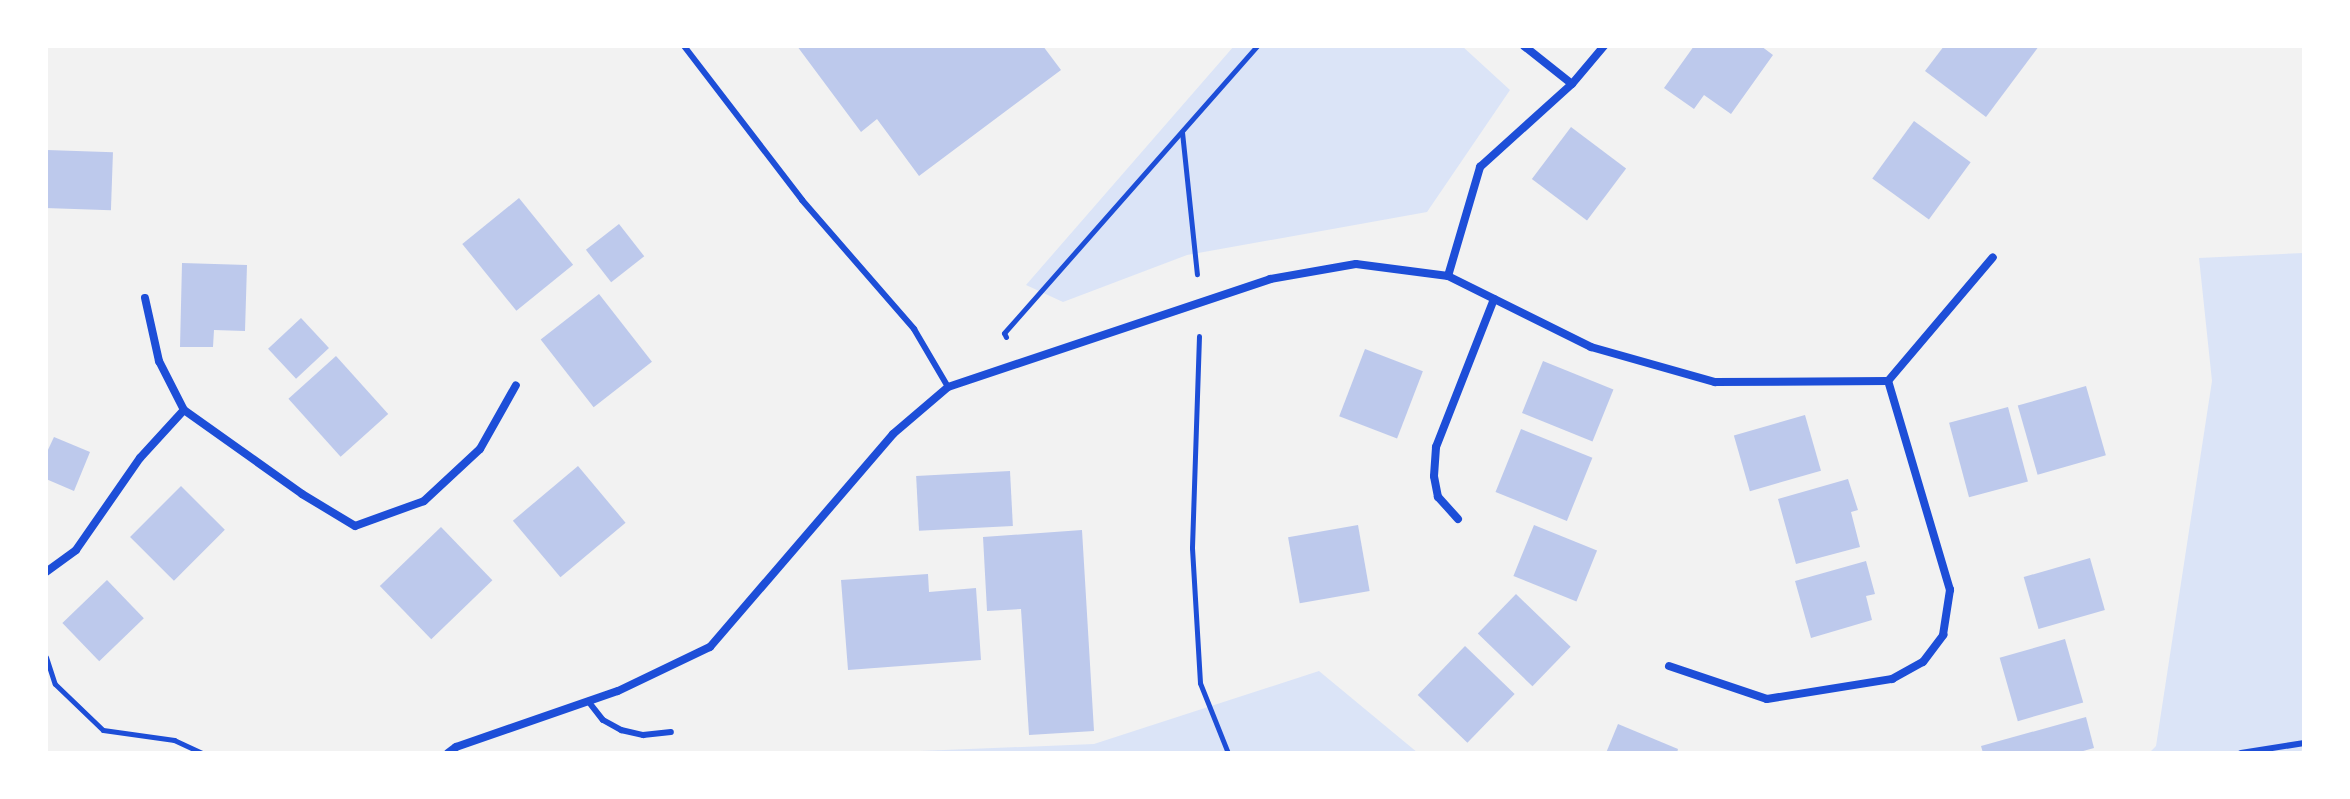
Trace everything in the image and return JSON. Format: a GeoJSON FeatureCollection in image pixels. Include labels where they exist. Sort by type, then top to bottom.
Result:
{"type":"FeatureCollection","features":[{"type":"Feature","properties":{"kind":"street"},"geometry":{"type":"LineString","coordinates":[[1524,46],[1572,84]]}},
{"type":"Feature","properties":{"kind":"street"},"geometry":{"type":"LineString","coordinates":[[1448,276],[1480,167],[1572,84],[1604,46]]}},
{"type":"Feature","properties":{"kind":"street"},"geometry":{"type":"LineString","coordinates":[[448,753],[456,747],[588,701],[710,647],[893,434],[948,387],[1270,279],[1356,264],[1448,276],[1591,347],[1715,382],[1888,381],[1993,257]]}},
{"type":"Feature","properties":{"kind":"street"},"geometry":{"type":"LineString","coordinates":[[145,298],[159,361],[184,410],[302,494],[355,526],[424,501],[480,449],[516,385]]}},
{"type":"Feature","properties":{"kind":"street"},"geometry":{"type":"LineString","coordinates":[[1458,519],[1438,497],[1434,476],[1436,447],[1494,299]]}},
{"type":"Feature","properties":{"kind":"street"},"geometry":{"type":"LineString","coordinates":[[1669,666],[1767,699],[1892,679],[1923,662],[1943,635],[1950,590],[1888,381]]}},
{"type":"Feature","properties":{"kind":"street"},"geometry":{"type":"LineString","coordinates":[[46,572],[76,550],[140,458],[184,410]]}},
{"type":"Feature","properties":{"kind":"lane"},"geometry":{"type":"LineString","coordinates":[[684,46],[802,200],[914,329],[948,387]]}},
{"type":"Feature","properties":{"kind":"lane"},"geometry":{"type":"LineString","coordinates":[[588,701],[603,720],[621,730],[643,735],[671,732]]}},
{"type":"Feature","properties":{"kind":"lane"},"geometry":{"type":"LineString","coordinates":[[2241,753],[2304,743]]}},
{"type":"Feature","properties":{"kind":"path"},"geometry":{"type":"LineString","coordinates":[[1017,364],[1004,333],[1257,46]]}},
{"type":"Feature","properties":{"kind":"path"},"geometry":{"type":"LineString","coordinates":[[1182,132],[1200,303],[1192,548],[1200,683],[1228,753]]}},
{"type":"Feature","properties":{"kind":"path"},"geometry":{"type":"LineString","coordinates":[[46,657],[55,684],[103,730],[174,740],[202,753]]}},
{"type":"Feature","properties":{"kind":"shaded area"},"geometry":{"type":"Polygon","coordinates":[[[1234,46],[1462,46],[1510,90],[1427,212],[1187,255],[1063,302],[1026,285],[1234,46]]]}},
{"type":"Feature","properties":{"kind":"shaded area"},"geometry":{"type":"Polygon","coordinates":[[[2304,253],[2304,741],[2301,753],[2149,753],[2156,746],[2212,381],[2199,258],[2304,253]]]}},
{"type":"Feature","properties":{"kind":"shaded area"},"geometry":{"type":"Polygon","coordinates":[[[1319,671],[1418,753],[871,753],[1094,744],[1319,671]]]}},
{"type":"Feature","properties":{"kind":"building"},"geometry":{"type":"Polygon","coordinates":[[[797,46],[1043,46],[1061,70],[919,176],[877,119],[861,132],[797,46]]]}},
{"type":"Feature","properties":{"kind":"building"},"geometry":{"type":"Polygon","coordinates":[[[1694,46],[1761,46],[1773,55],[1731,114],[1704,95],[1694,109],[1664,88],[1694,46]]]}},
{"type":"Feature","properties":{"kind":"building"},"geometry":{"type":"Polygon","coordinates":[[[1944,46],[2039,46],[1986,117],[1925,71],[1944,46]]]}},
{"type":"Feature","properties":{"kind":"building"},"geometry":{"type":"Polygon","coordinates":[[[1914,121],[1971,162],[1929,220],[1872,178],[1914,121]]]}},
{"type":"Feature","properties":{"kind":"building"},"geometry":{"type":"Polygon","coordinates":[[[1571,127],[1626,169],[1587,220],[1532,179],[1571,127]]]}},
{"type":"Feature","properties":{"kind":"building"},"geometry":{"type":"Polygon","coordinates":[[[47,150],[113,152],[111,210],[46,208],[47,150]]]}},
{"type":"Feature","properties":{"kind":"building"},"geometry":{"type":"Polygon","coordinates":[[[519,198],[573,265],[516,311],[462,244],[519,198]]]}},
{"type":"Feature","properties":{"kind":"building"},"geometry":{"type":"Polygon","coordinates":[[[619,224],[644,256],[611,282],[586,250],[619,224]]]}},
{"type":"Feature","properties":{"kind":"building"},"geometry":{"type":"Polygon","coordinates":[[[182,263],[247,265],[245,331],[214,330],[213,347],[180,347],[182,263]]]}},
{"type":"Feature","properties":{"kind":"building"},"geometry":{"type":"Polygon","coordinates":[[[599,294],[652,362],[594,407],[541,340],[599,294]]]}},
{"type":"Feature","properties":{"kind":"building"},"geometry":{"type":"Polygon","coordinates":[[[301,318],[329,348],[296,379],[268,349],[301,318]]]}},
{"type":"Feature","properties":{"kind":"building"},"geometry":{"type":"Polygon","coordinates":[[[1365,349],[1423,371],[1397,438],[1339,416],[1365,349]]]}},
{"type":"Feature","properties":{"kind":"building"},"geometry":{"type":"Polygon","coordinates":[[[336,356],[388,414],[341,457],[288,399],[336,356]]]}},
{"type":"Feature","properties":{"kind":"building"},"geometry":{"type":"Polygon","coordinates":[[[1543,361],[1613,389],[1592,441],[1522,413],[1543,361]]]}},
{"type":"Feature","properties":{"kind":"building"},"geometry":{"type":"Polygon","coordinates":[[[2086,386],[2106,455],[2038,475],[2018,406],[2086,386]]]}},
{"type":"Feature","properties":{"kind":"building"},"geometry":{"type":"Polygon","coordinates":[[[2008,407],[2028,481],[1969,497],[1949,423],[2008,407]]]}},
{"type":"Feature","properties":{"kind":"building"},"geometry":{"type":"Polygon","coordinates":[[[1805,415],[1821,471],[1750,491],[1734,435],[1805,415]]]}},
{"type":"Feature","properties":{"kind":"building"},"geometry":{"type":"Polygon","coordinates":[[[1521,429],[1592,458],[1567,521],[1496,492],[1521,429]]]}},
{"type":"Feature","properties":{"kind":"building"},"geometry":{"type":"Polygon","coordinates":[[[54,437],[90,452],[74,491],[46,479],[46,454],[54,437]]]}},
{"type":"Feature","properties":{"kind":"building"},"geometry":{"type":"Polygon","coordinates":[[[578,466],[626,523],[560,577],[513,521],[578,466]]]}},
{"type":"Feature","properties":{"kind":"building"},"geometry":{"type":"Polygon","coordinates":[[[1010,471],[1013,526],[919,531],[916,476],[1010,471]]]}},
{"type":"Feature","properties":{"kind":"building"},"geometry":{"type":"Polygon","coordinates":[[[1848,479],[1858,510],[1851,512],[1860,547],[1796,564],[1778,499],[1848,479]]]}},
{"type":"Feature","properties":{"kind":"building"},"geometry":{"type":"Polygon","coordinates":[[[181,486],[225,530],[174,581],[130,537],[181,486]]]}},
{"type":"Feature","properties":{"kind":"building"},"geometry":{"type":"Polygon","coordinates":[[[1358,525],[1370,591],[1300,603],[1288,537],[1358,525]]]}},
{"type":"Feature","properties":{"kind":"building"},"geometry":{"type":"Polygon","coordinates":[[[1534,525],[1597,550],[1576,601],[1513,576],[1534,525]]]}},
{"type":"Feature","properties":{"kind":"building"},"geometry":{"type":"Polygon","coordinates":[[[441,527],[492,580],[431,639],[380,586],[441,527]]]}},
{"type":"Feature","properties":{"kind":"building"},"geometry":{"type":"Polygon","coordinates":[[[1082,530],[1094,731],[1029,735],[1021,609],[987,611],[983,537],[1082,530]]]}},
{"type":"Feature","properties":{"kind":"building"},"geometry":{"type":"Polygon","coordinates":[[[2090,558],[2105,610],[2039,629],[2024,577],[2090,558]]]}},
{"type":"Feature","properties":{"kind":"building"},"geometry":{"type":"Polygon","coordinates":[[[1866,561],[1875,594],[1866,596],[1872,620],[1811,638],[1795,581],[1866,561]]]}},
{"type":"Feature","properties":{"kind":"building"},"geometry":{"type":"Polygon","coordinates":[[[928,574],[929,592],[976,588],[981,660],[848,670],[841,580],[928,574]]]}},
{"type":"Feature","properties":{"kind":"building"},"geometry":{"type":"Polygon","coordinates":[[[107,580],[144,618],[99,661],[62,623],[107,580]]]}},
{"type":"Feature","properties":{"kind":"building"},"geometry":{"type":"Polygon","coordinates":[[[1516,594],[1571,647],[1532,686],[1478,634],[1516,594]]]}},
{"type":"Feature","properties":{"kind":"building"},"geometry":{"type":"Polygon","coordinates":[[[2065,639],[2083,702],[2018,721],[2000,658],[2065,639]]]}},
{"type":"Feature","properties":{"kind":"building"},"geometry":{"type":"Polygon","coordinates":[[[1465,646],[1515,694],[1467,743],[1418,695],[1465,646]]]}},
{"type":"Feature","properties":{"kind":"building"},"geometry":{"type":"Polygon","coordinates":[[[2086,717],[2094,748],[2076,753],[1983,753],[1981,746],[2086,717]]]}},
{"type":"Feature","properties":{"kind":"building"},"geometry":{"type":"Polygon","coordinates":[[[1618,724],[1678,749],[1677,753],[1606,753],[1618,724]]]}}]}
